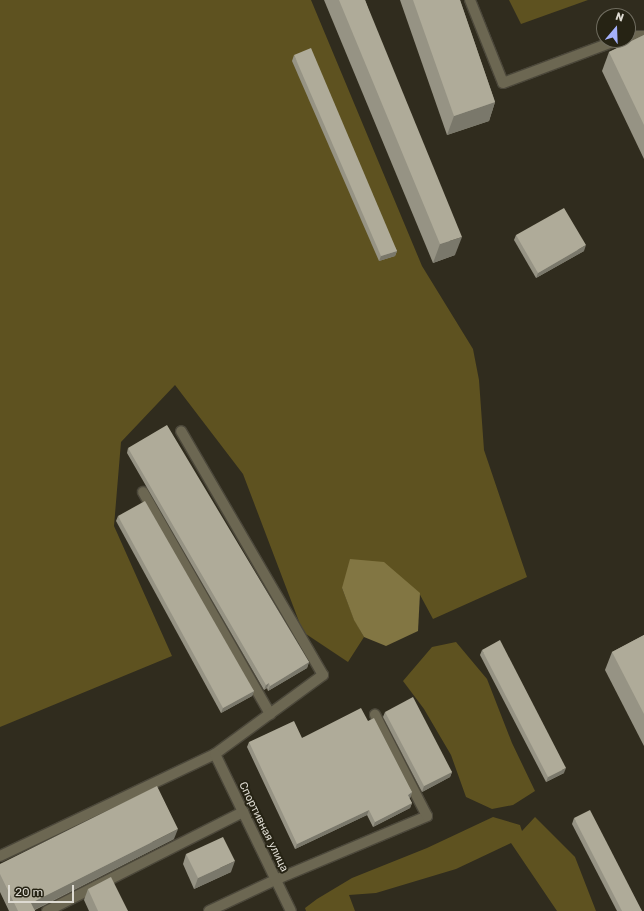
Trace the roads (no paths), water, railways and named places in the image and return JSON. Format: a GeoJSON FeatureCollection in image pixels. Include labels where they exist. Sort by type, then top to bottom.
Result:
{"type":"FeatureCollection","features":[{"type":"Feature","properties":{"kind":"street"},"geometry":{"type":"LineString","coordinates":[[470,0],[503,83],[597,48]]}},
{"type":"Feature","properties":{"kind":"street"},"geometry":{"type":"LineString","coordinates":[[0,856],[215,754],[323,675],[181,431]]}},
{"type":"Feature","properties":{"kind":"street"},"geometry":{"type":"LineString","coordinates":[[143,492],[270,714]]}},
{"type":"Feature","properties":{"kind":"street"},"geometry":{"type":"LineString","coordinates":[[210,911],[275,880],[426,816],[376,715]]}},
{"type":"Feature","properties":{"kind":"street","name":"Спортивная улица"},"geometry":{"type":"LineString","coordinates":[[215,754],[291,911]]}},
{"type":"Feature","properties":{"kind":"street"},"geometry":{"type":"LineString","coordinates":[[47,911],[243,812]]}}]}
